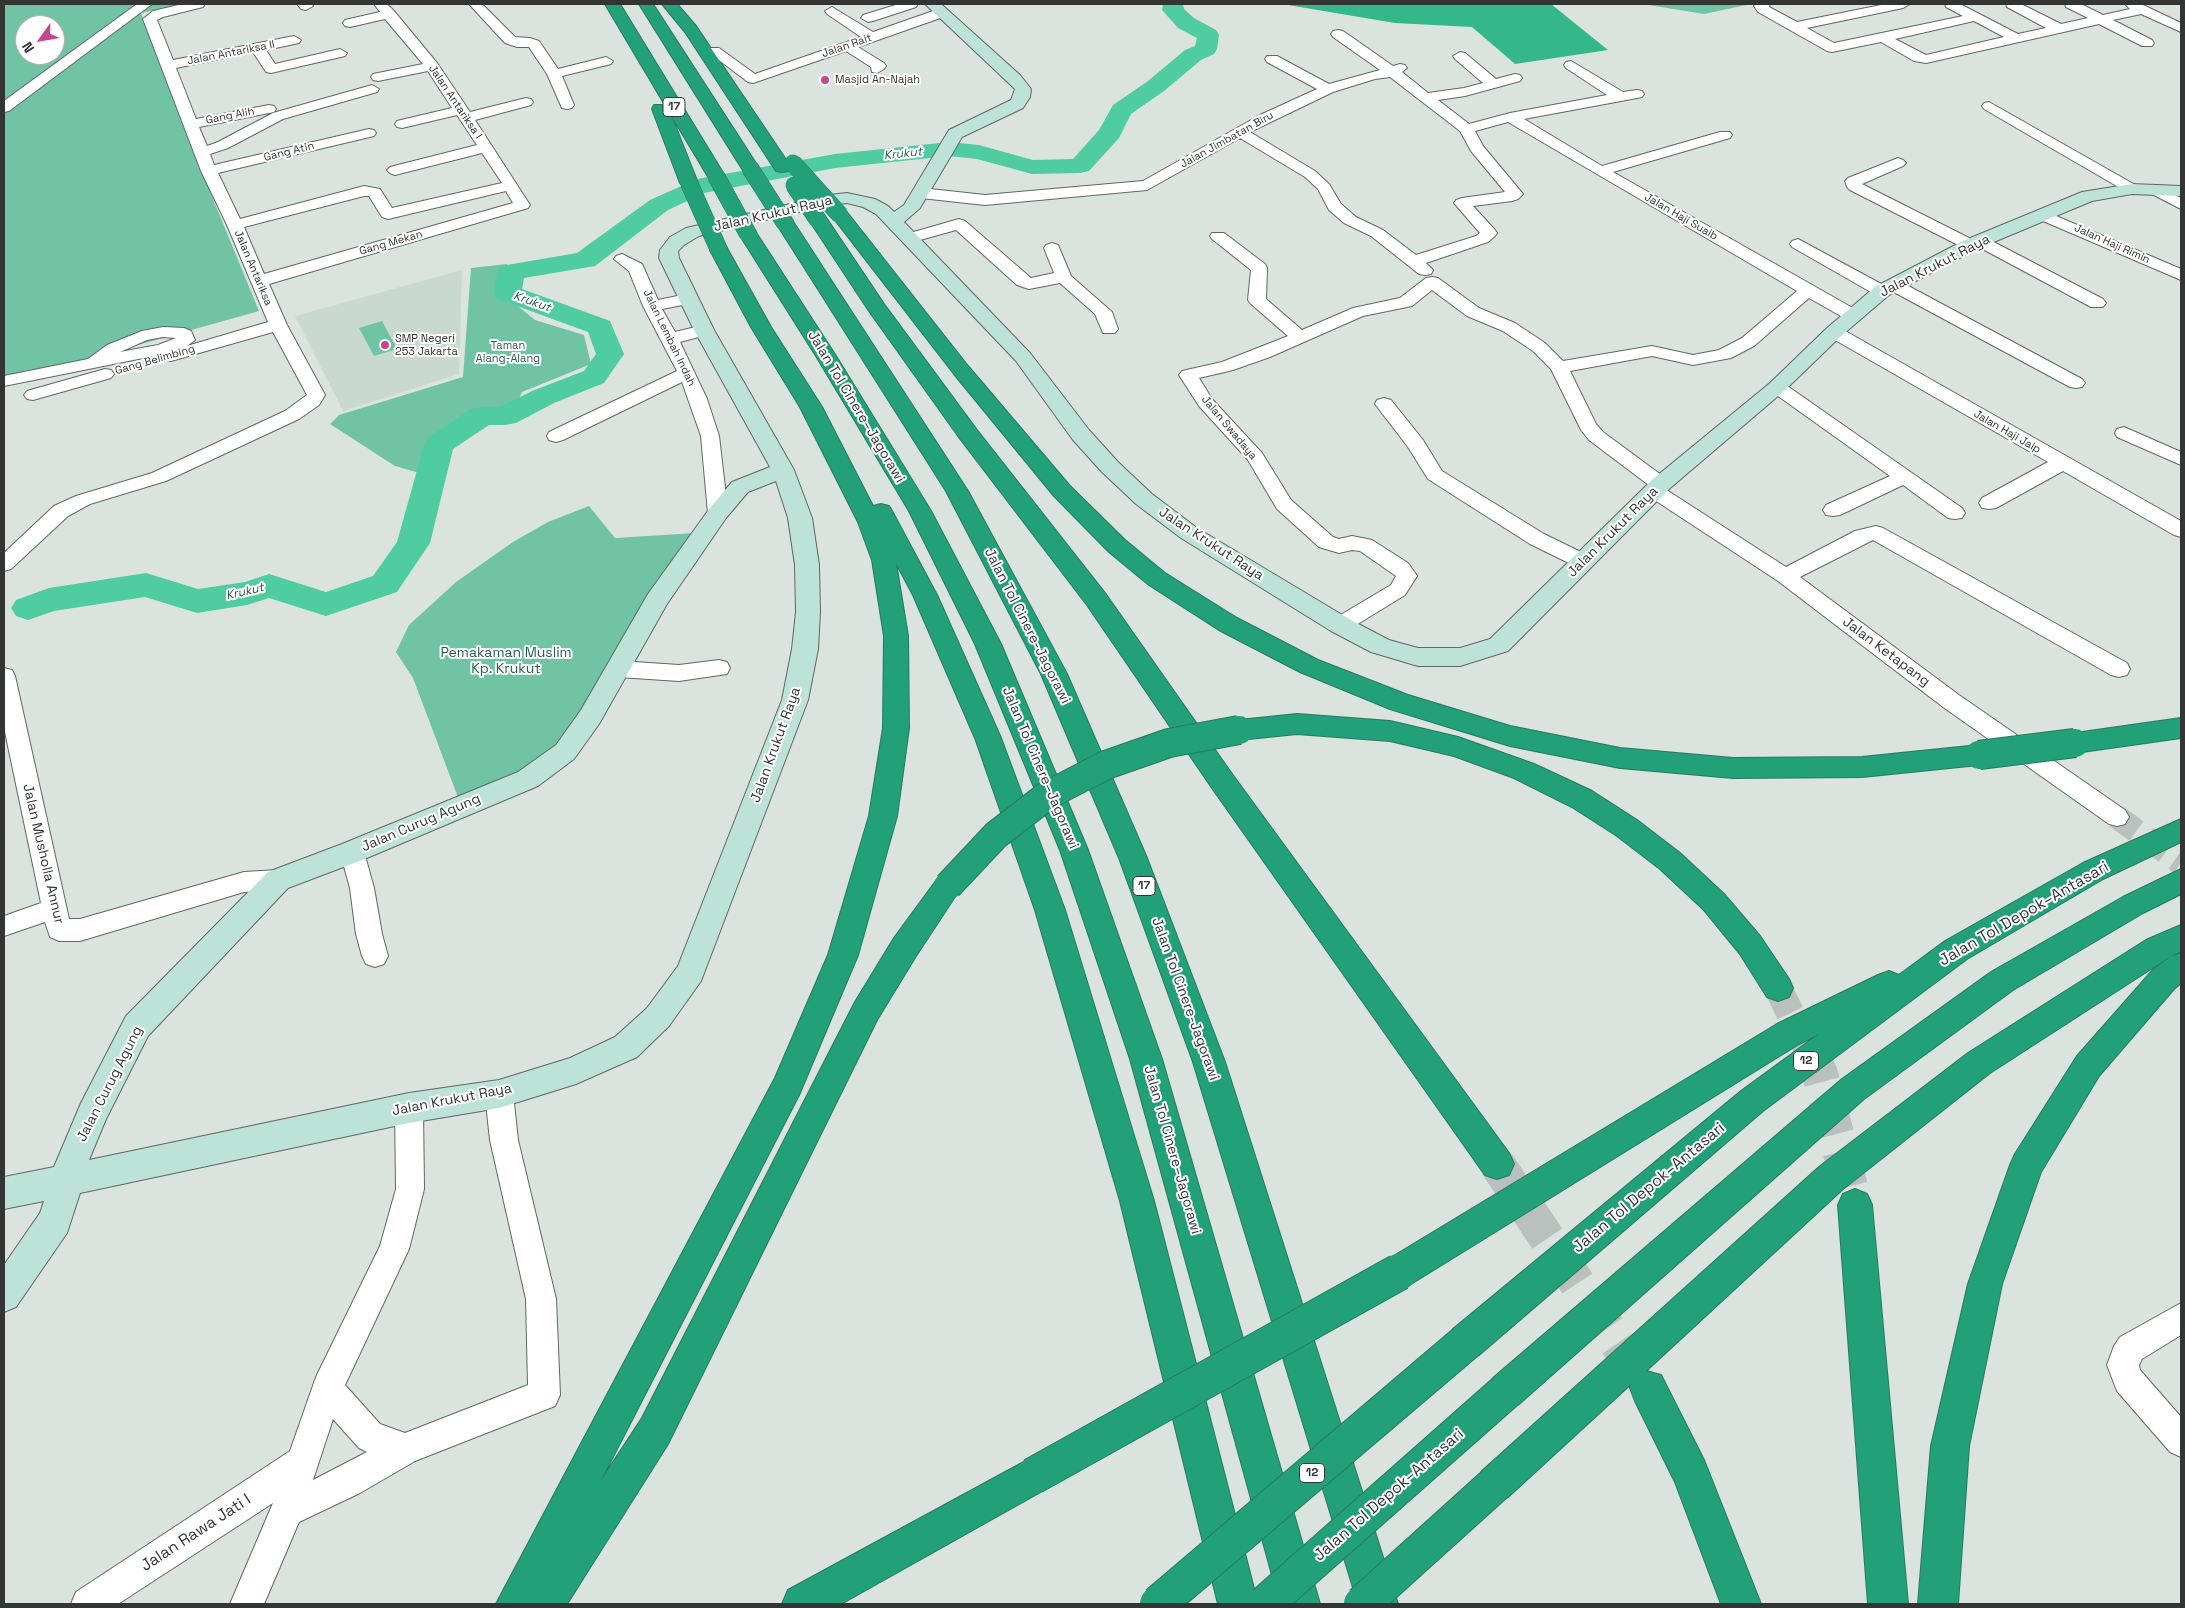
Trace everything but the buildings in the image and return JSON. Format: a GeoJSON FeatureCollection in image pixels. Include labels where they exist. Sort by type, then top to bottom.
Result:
{"type":"FeatureCollection","features":[{"type":"Feature","properties":{"kind":"highway","name":"Jalan Tol Cinere–Jagorawi"},"geometry":{"type":"LineString","coordinates":[[612,4],[716,176],[748,234],[826,356],[920,511],[988,644],[1074,850],[1146,1059],[1300,1604]]}},
{"type":"Feature","properties":{"kind":"highway","name":"Jalan Tol Cinere-Jagorawi"},"geometry":{"type":"LineString","coordinates":[[646,4],[957,491],[1054,674],[1130,849],[1210,1062],[1378,1604]]}},
{"type":"Feature","properties":{"kind":"highway"},"geometry":{"type":"LineString","coordinates":[[669,4],[691,29],[747,112],[787,165],[1062,491],[1117,546],[1157,579],[1228,624],[1309,666],[1399,702],[1510,736],[1620,758],[1732,768],[1862,767],[1979,755],[2181,728]]}},
{"type":"Feature","properties":{"kind":"highway"},"geometry":{"type":"LineString","coordinates":[[516,1604],[788,1085],[843,956],[883,816],[896,728],[896,636],[884,560],[870,522],[811,407],[761,327],[719,250],[689,182],[632,38]]}},
{"type":"Feature","properties":{"kind":"highway"},"geometry":{"type":"LineString","coordinates":[[829,217],[876,307],[969,435],[1096,599],[1222,781],[1497,1164]]}},
{"type":"Feature","properties":{"kind":"highway"},"geometry":{"type":"LineString","coordinates":[[811,407],[864,477],[925,595],[988,738],[1050,910],[1137,1201],[1238,1604]]}},
{"type":"Feature","properties":{"kind":"highway"},"geometry":{"type":"LineString","coordinates":[[544,1604],[655,1431],[866,1011],[905,947],[948,886],[996,835],[1048,795],[1106,765],[1169,743],[1239,730],[1297,724],[1390,731],[1458,747],[1524,771],[1590,804],[1627,828],[1670,861],[1714,902],[1750,945],[1778,988]]}},
{"type":"Feature","properties":{"kind":"highway","name":"Jalan Tol Depok–Antasari"},"geometry":{"type":"LineString","coordinates":[[1158,1604],[1752,1101],[1956,950],[2094,872],[2181,830]]}},
{"type":"Feature","properties":{"kind":"highway","name":"Jalan Tol Depok–Antasari"},"geometry":{"type":"LineString","coordinates":[[1265,1604],[1506,1391],[1853,1090],[2002,981],[2133,905],[2181,881]]}},
{"type":"Feature","properties":{"kind":"highway"},"geometry":{"type":"LineString","coordinates":[[1362,1604],[1831,1178],[1979,1063],[2156,949],[2181,937]]}},
{"type":"Feature","properties":{"kind":"highway"},"geometry":{"type":"LineString","coordinates":[[802,1604],[1399,1272],[1788,1034],[1956,950]]}},
{"type":"Feature","properties":{"kind":"highway"},"geometry":{"type":"LineString","coordinates":[[1938,1604],[1950,1446],[1984,1284],[2027,1165],[2088,1066],[2163,980],[2181,966]]}},
{"type":"Feature","properties":{"kind":"highway"},"geometry":{"type":"LineString","coordinates":[[1855,1205],[1888,1604]]}},
{"type":"Feature","properties":{"kind":"highway"},"geometry":{"type":"LineString","coordinates":[[1648,1388],[1691,1473],[1741,1604]]}},
{"type":"Feature","properties":{"kind":"street"},"geometry":{"type":"LineString","coordinates":[[4,95],[131,4]]}},
{"type":"Feature","properties":{"kind":"street"},"geometry":{"type":"LineString","coordinates":[[4,108],[145,4]]}},
{"type":"Feature","properties":{"kind":"street","name":"Jalan Antariksa"},"geometry":{"type":"LineString","coordinates":[[4,564],[61,511],[83,500],[159,477],[292,415],[313,401],[316,395],[278,325],[210,172],[150,19],[158,14],[198,4]]}},
{"type":"Feature","properties":{"kind":"street"},"geometry":{"type":"LineString","coordinates":[[475,4],[510,40],[517,43],[530,42],[534,44],[554,74],[567,105]]}},
{"type":"Feature","properties":{"kind":"street"},"geometry":{"type":"LineString","coordinates":[[868,18],[911,4]]}},
{"type":"Feature","properties":{"kind":"street"},"geometry":{"type":"LineString","coordinates":[[1764,4],[1761,6],[1763,9],[1832,48],[1976,17]]}},
{"type":"Feature","properties":{"kind":"street"},"geometry":{"type":"LineString","coordinates":[[1794,26],[1903,4]]}},
{"type":"Feature","properties":{"kind":"street"},"geometry":{"type":"LineString","coordinates":[[1950,4],[2017,39]]}},
{"type":"Feature","properties":{"kind":"street"},"geometry":{"type":"LineString","coordinates":[[2012,4],[2059,28]]}},
{"type":"Feature","properties":{"kind":"street"},"geometry":{"type":"LineString","coordinates":[[2071,4],[2147,43]]}},
{"type":"Feature","properties":{"kind":"street"},"geometry":{"type":"LineString","coordinates":[[1884,38],[1919,58],[1926,59],[2102,19],[2146,6],[2181,22]]}},
{"type":"Feature","properties":{"kind":"street"},"geometry":{"type":"LineString","coordinates":[[2146,6],[2181,28]]}},
{"type":"Feature","properties":{"kind":"street"},"geometry":{"type":"LineString","coordinates":[[893,222],[911,208],[955,134],[1017,104],[1022,97],[1023,89],[995,59],[938,7]]}},
{"type":"Feature","properties":{"kind":"street","name":"Jalan Rait"},"geometry":{"type":"LineString","coordinates":[[714,51],[753,79],[872,38],[938,7]]}},
{"type":"Feature","properties":{"kind":"street"},"geometry":{"type":"LineString","coordinates":[[350,23],[384,9]]}},
{"type":"Feature","properties":{"kind":"street","name":"Jalan Antariksa I"},"geometry":{"type":"LineString","coordinates":[[384,9],[432,66],[511,185],[522,205]]}},
{"type":"Feature","properties":{"kind":"street"},"geometry":{"type":"LineString","coordinates":[[832,12],[872,38]]}},
{"type":"Feature","properties":{"kind":"street"},"geometry":{"type":"LineString","coordinates":[[1338,34],[1400,68],[1427,98],[1466,130],[1476,148],[1515,194],[1462,203],[1489,233],[1482,239],[1414,261]]}},
{"type":"Feature","properties":{"kind":"street","name":"Jalan Antariksa II"},"geometry":{"type":"LineString","coordinates":[[168,66],[294,40]]}},
{"type":"Feature","properties":{"kind":"street"},"geometry":{"type":"LineString","coordinates":[[848,46],[877,64],[879,66],[877,69]]}},
{"type":"Feature","properties":{"kind":"street"},"geometry":{"type":"LineString","coordinates":[[257,47],[271,69],[340,53]]}},
{"type":"Feature","properties":{"kind":"street"},"geometry":{"type":"LineString","coordinates":[[1460,56],[1492,83]]}},
{"type":"Feature","properties":{"kind":"street"},"geometry":{"type":"LineString","coordinates":[[1272,59],[1328,89]]}},
{"type":"Feature","properties":{"kind":"street"},"geometry":{"type":"LineString","coordinates":[[554,74],[606,61]]}},
{"type":"Feature","properties":{"kind":"street"},"geometry":{"type":"LineString","coordinates":[[1571,65],[1620,97]]}},
{"type":"Feature","properties":{"kind":"street"},"geometry":{"type":"LineString","coordinates":[[202,152],[223,145],[278,116],[375,83],[395,74],[432,66]]}},
{"type":"Feature","properties":{"kind":"street","name":"Jalan Jimbatan Biru"},"geometry":{"type":"LineString","coordinates":[[921,193],[985,200],[1147,185],[1265,118],[1328,89],[1400,68]]}},
{"type":"Feature","properties":{"kind":"street"},"geometry":{"type":"LineString","coordinates":[[1427,98],[1465,92],[1492,83],[1516,78]]}},
{"type":"Feature","properties":{"kind":"street"},"geometry":{"type":"LineString","coordinates":[[1466,130],[1510,117],[1637,94]]}},
{"type":"Feature","properties":{"kind":"street"},"geometry":{"type":"LineString","coordinates":[[402,124],[526,102]]}},
{"type":"Feature","properties":{"kind":"street"},"geometry":{"type":"LineString","coordinates":[[1989,106],[2132,189]]}},
{"type":"Feature","properties":{"kind":"street","name":"Gang Alih"},"geometry":{"type":"LineString","coordinates":[[192,124],[269,109]]}},
{"type":"Feature","properties":{"kind":"street","name":"Jalan Haji Suaib"},"geometry":{"type":"LineString","coordinates":[[1510,117],[1600,171],[1852,315]]}},
{"type":"Feature","properties":{"kind":"street","name":"Gang Atin"},"geometry":{"type":"LineString","coordinates":[[210,172],[369,133]]}},
{"type":"Feature","properties":{"kind":"street","name":"Jalan Ketapang"},"geometry":{"type":"LineString","coordinates":[[1241,133],[1310,174],[1324,187],[1335,208],[1345,216],[1376,233],[1414,261],[1428,273],[1432,282],[1473,312],[1509,327],[1539,347],[1558,367],[1588,426],[1596,436],[1656,484],[1785,576],[1951,701],[2117,817]]}},
{"type":"Feature","properties":{"kind":"street"},"geometry":{"type":"LineString","coordinates":[[1600,171],[1725,135]]}},
{"type":"Feature","properties":{"kind":"street"},"geometry":{"type":"LineString","coordinates":[[395,170],[486,147]]}},
{"type":"Feature","properties":{"kind":"street"},"geometry":{"type":"LineString","coordinates":[[1898,163],[1853,180],[1855,187],[2097,302]]}},
{"type":"Feature","properties":{"kind":"street"},"geometry":{"type":"LineString","coordinates":[[235,225],[364,191],[374,192],[388,214],[511,185]]}},
{"type":"Feature","properties":{"kind":"street","name":"Jalan Krukut Raya"},"geometry":{"type":"LineString","coordinates":[[4,1193],[72,1167],[499,1094],[576,1070],[626,1047],[658,1017],[690,972],[795,700],[805,649],[808,612],[807,565],[800,518],[783,470],[687,299],[669,258],[669,250],[677,241],[693,232],[829,200],[847,198],[869,203],[882,210],[1023,357],[1081,435],[1110,467],[1144,499],[1189,533],[1340,625],[1380,646],[1418,657],[1460,657],[1499,645],[1536,611],[1577,558],[1656,484],[1777,387],[1881,286],[1975,243],[2088,196],[2132,189],[2181,191]]}},
{"type":"Feature","properties":{"kind":"street"},"geometry":{"type":"LineString","coordinates":[[2155,190],[2181,204]]}},
{"type":"Feature","properties":{"kind":"street","name":"Gang Mekan"},"geometry":{"type":"LineString","coordinates":[[259,281],[522,205]]}},
{"type":"Feature","properties":{"kind":"street","name":"Jalan Haji Rimin"},"geometry":{"type":"LineString","coordinates":[[2042,215],[2181,274]]}},
{"type":"Feature","properties":{"kind":"street"},"geometry":{"type":"LineString","coordinates":[[909,238],[958,224],[1023,281],[1029,284],[1055,278],[1064,278]]}},
{"type":"Feature","properties":{"kind":"street"},"geometry":{"type":"LineString","coordinates":[[1218,236],[1259,268],[1257,300],[1299,337]]}},
{"type":"Feature","properties":{"kind":"street"},"geometry":{"type":"LineString","coordinates":[[1798,244],[1841,268],[2076,383]]}},
{"type":"Feature","properties":{"kind":"street"},"geometry":{"type":"LineString","coordinates":[[1052,248],[1059,260],[1064,278],[1103,312],[1108,329]]}},
{"type":"Feature","properties":{"kind":"street","name":"Jalan Lembah Indah"},"geometry":{"type":"LineString","coordinates":[[622,259],[636,268],[652,306],[687,373],[710,436],[718,513]]}},
{"type":"Feature","properties":{"kind":"street","name":"Jalan Swadaya"},"geometry":{"type":"LineString","coordinates":[[1340,625],[1398,590],[1408,576],[1402,568],[1365,545],[1352,543],[1339,546],[1326,542],[1284,504],[1255,457],[1205,402],[1188,375],[1227,366],[1359,312],[1406,302],[1432,282]]}},
{"type":"Feature","properties":{"kind":"street"},"geometry":{"type":"LineString","coordinates":[[1558,367],[1652,351],[1693,360],[1725,354],[1748,342],[1813,293]]}},
{"type":"Feature","properties":{"kind":"street"},"geometry":{"type":"LineString","coordinates":[[652,306],[687,299]]}},
{"type":"Feature","properties":{"kind":"street","name":"Gang Belimbing"},"geometry":{"type":"LineString","coordinates":[[33,395],[278,325]]}},
{"type":"Feature","properties":{"kind":"street"},"geometry":{"type":"LineString","coordinates":[[670,339],[704,330]]}},
{"type":"Feature","properties":{"kind":"street","name":"Jalan Haji Jaip"},"geometry":{"type":"LineString","coordinates":[[1834,332],[2181,530]]}},
{"type":"Feature","properties":{"kind":"street"},"geometry":{"type":"LineString","coordinates":[[4,381],[95,362]]}},
{"type":"Feature","properties":{"kind":"street"},"geometry":{"type":"LineString","coordinates":[[556,436],[687,373]]}},
{"type":"Feature","properties":{"kind":"street"},"geometry":{"type":"LineString","coordinates":[[1777,387],[1955,513]]}},
{"type":"Feature","properties":{"kind":"street"},"geometry":{"type":"LineString","coordinates":[[1384,404],[1416,444],[1435,476],[1537,539],[1577,558]]}},
{"type":"Feature","properties":{"kind":"street"},"geometry":{"type":"LineString","coordinates":[[2124,433],[2181,459]]}},
{"type":"Feature","properties":{"kind":"street"},"geometry":{"type":"LineString","coordinates":[[1989,502],[2062,462]]}},
{"type":"Feature","properties":{"kind":"street","name":"Jalan Curug Agung"},"geometry":{"type":"LineString","coordinates":[[4,1295],[55,1221],[92,1113],[137,1026],[278,880],[352,852],[528,779],[565,752],[590,717],[657,600],[718,513],[740,487],[783,470]]}},
{"type":"Feature","properties":{"kind":"street"},"geometry":{"type":"LineString","coordinates":[[1833,510],[1904,477]]}},
{"type":"Feature","properties":{"kind":"street"},"geometry":{"type":"LineString","coordinates":[[1785,576],[1862,536],[1876,533],[2119,669]]}},
{"type":"Feature","properties":{"kind":"street"},"geometry":{"type":"LineString","coordinates":[[619,669],[678,673],[719,668]]}},
{"type":"Feature","properties":{"kind":"street","name":"Jalan Musholla Annur"},"geometry":{"type":"LineString","coordinates":[[4,676],[59,930],[80,930],[244,882],[278,880]]}},
{"type":"Feature","properties":{"kind":"street"},"geometry":{"type":"LineString","coordinates":[[352,852],[362,888],[369,934],[375,956]]}},
{"type":"Feature","properties":{"kind":"street"},"geometry":{"type":"LineString","coordinates":[[4,926],[53,909]]}},
{"type":"Feature","properties":{"kind":"street"},"geometry":{"type":"LineString","coordinates":[[287,1510],[348,1481],[405,1449],[544,1395],[541,1299],[504,1140],[499,1094]]}},
{"type":"Feature","properties":{"kind":"street"},"geometry":{"type":"LineString","coordinates":[[247,1604],[287,1510],[327,1388],[394,1249],[410,1189],[409,1108]]}},
{"type":"Feature","properties":{"kind":"street"},"geometry":{"type":"LineString","coordinates":[[2181,1318],[2131,1348],[2124,1356],[2123,1365],[2128,1380],[2181,1441]]}},
{"type":"Feature","properties":{"kind":"street"},"geometry":{"type":"LineString","coordinates":[[327,1388],[370,1437],[405,1449]]}},
{"type":"Feature","properties":{"kind":"street","name":"Jalan Rawa Jati I"},"geometry":{"type":"LineString","coordinates":[[88,1604],[269,1486],[304,1461]]}},
{"type":"Feature","properties":{"kind":"shaded area","name":"SMP Negeri 253 Jakarta"},"geometry":{"type":"Polygon","coordinates":[[[462,270],[459,374],[343,411],[295,316],[462,270]]]}},
{"type":"Feature","properties":{"kind":"green space"},"geometry":{"type":"Polygon","coordinates":[[[4,4],[183,4],[141,13],[190,143],[259,311],[74,363],[4,378],[4,4]]]}},
{"type":"Feature","properties":{"kind":"green space"},"geometry":{"type":"Polygon","coordinates":[[[1282,4],[1551,4],[1608,50],[1515,64],[1472,27],[1395,23],[1282,4]]]}},
{"type":"Feature","properties":{"kind":"green space"},"geometry":{"type":"Polygon","coordinates":[[[1642,4],[1751,4],[1704,14],[1642,4]]]}},
{"type":"Feature","properties":{"kind":"green space","name":"Taman Alang-Alang"},"geometry":{"type":"Polygon","coordinates":[[[507,264],[499,297],[513,302],[535,320],[584,335],[591,364],[522,392],[516,405],[503,412],[476,413],[431,444],[423,474],[395,466],[330,424],[339,415],[463,377],[471,268],[507,264]]]}},
{"type":"Feature","properties":{"kind":"green space"},"geometry":{"type":"Polygon","coordinates":[[[382,321],[397,349],[374,356],[359,328],[382,321]]]}},
{"type":"Feature","properties":{"kind":"green space","name":"Pemakaman Muslim Kp. Krukut"},"geometry":{"type":"Polygon","coordinates":[[[589,506],[615,538],[696,533],[593,698],[549,756],[524,774],[459,800],[413,678],[396,652],[409,625],[456,582],[513,542],[548,522],[589,506]]]}},
{"type":"Feature","properties":{"kind":"waterway","name":"Krukut"},"geometry":{"type":"LineString","coordinates":[[28,608],[49,600],[146,585],[197,601],[247,593],[269,586],[326,604],[385,584],[413,543],[439,445],[482,416],[505,416],[543,397],[594,377],[610,354],[600,327],[508,293],[511,272],[585,260],[659,205],[697,187],[835,161],[949,149],[979,152],[1032,167],[1080,166],[1110,133],[1121,110],[1156,86],[1193,55],[1206,49],[1208,35],[1186,23],[1173,10],[1173,4]]}},
{"type":"Feature","properties":{"kind":"tunnel"},"geometry":{"type":"LineString","coordinates":[[2117,817],[2181,863]]}},
{"type":"Feature","properties":{"kind":"tunnel"},"geometry":{"type":"LineString","coordinates":[[1778,988],[1808,1050]]}},
{"type":"Feature","properties":{"kind":"tunnel"},"geometry":{"type":"LineString","coordinates":[[1808,1049],[1820,1074],[1855,1205]]}},
{"type":"Feature","properties":{"kind":"tunnel"},"geometry":{"type":"LineString","coordinates":[[1497,1164],[1641,1378]]}},
{"type":"Feature","properties":{"kind":"place","name":"Masjid An-Najah"},"geometry":{"type":"Point","coordinates":[825,80]}},
{"type":"Feature","properties":{"kind":"place","name":"SMP Negeri 253 Jakarta"},"geometry":{"type":"Point","coordinates":[385,345]}}]}
